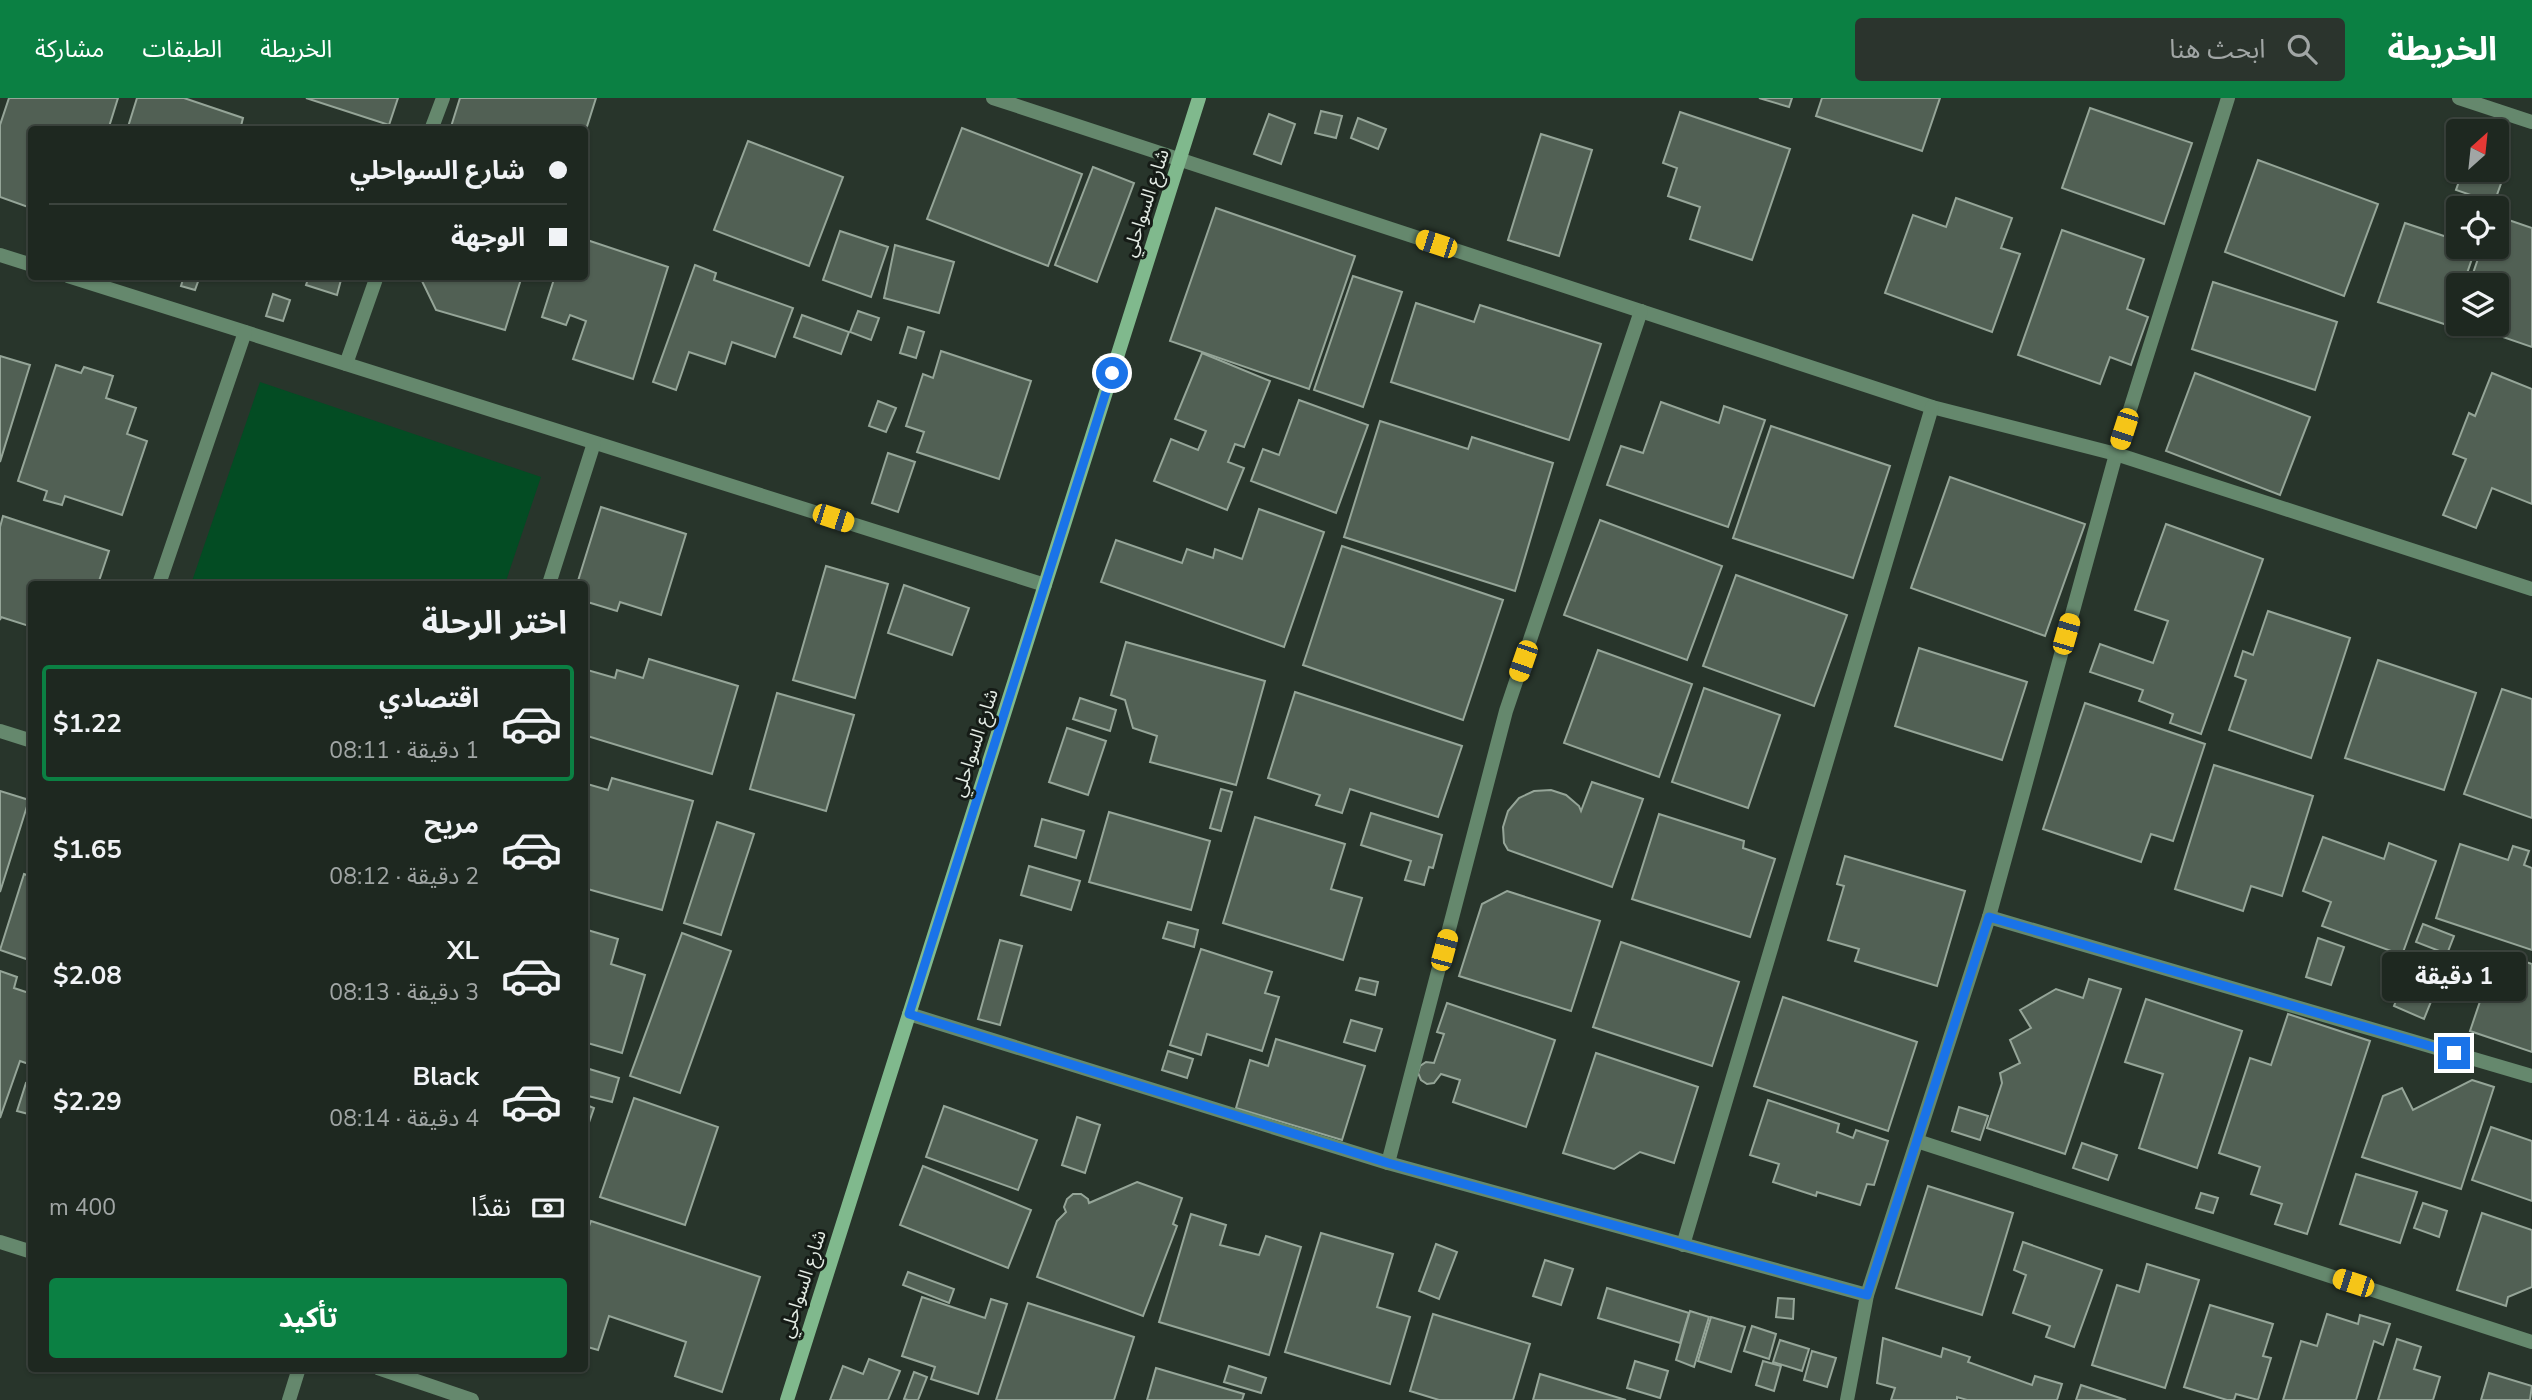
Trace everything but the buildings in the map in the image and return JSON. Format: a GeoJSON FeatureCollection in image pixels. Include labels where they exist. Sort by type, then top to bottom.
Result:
{"type":"FeatureCollection","features":[{"type":"Feature","properties":{"kind":"street"},"geometry":{"type":"LineString","coordinates":[[432,126],[443,98]]}},
{"type":"Feature","properties":{"kind":"street"},"geometry":{"type":"LineString","coordinates":[[993,98],[1932,407],[2116,454],[2532,589]]}},
{"type":"Feature","properties":{"kind":"street","name":"شارع السواحلي"},"geometry":{"type":"LineString","coordinates":[[787,1400],[1199,98]]}},
{"type":"Feature","properties":{"kind":"street"},"geometry":{"type":"LineString","coordinates":[[1847,1400],[1867,1295],[1989,917],[2116,454],[2228,98]]}},
{"type":"Feature","properties":{"kind":"street"},"geometry":{"type":"LineString","coordinates":[[2459,98],[2532,122]]}},
{"type":"Feature","properties":{"kind":"street"},"geometry":{"type":"LineString","coordinates":[[0,255],[28,264]]}},
{"type":"Feature","properties":{"kind":"street"},"geometry":{"type":"LineString","coordinates":[[81,280],[1045,585]]}},
{"type":"Feature","properties":{"kind":"street"},"geometry":{"type":"LineString","coordinates":[[345,364],[376,280]]}},
{"type":"Feature","properties":{"kind":"street"},"geometry":{"type":"LineString","coordinates":[[1388,1163],[1506,711],[1641,311]]}},
{"type":"Feature","properties":{"kind":"street"},"geometry":{"type":"LineString","coordinates":[[160,581],[245,332]]}},
{"type":"Feature","properties":{"kind":"street"},"geometry":{"type":"LineString","coordinates":[[1684,1245],[1932,407]]}},
{"type":"Feature","properties":{"kind":"street"},"geometry":{"type":"LineString","coordinates":[[550,581],[594,443]]}},
{"type":"Feature","properties":{"kind":"street"},"geometry":{"type":"LineString","coordinates":[[0,731],[28,740]]}},
{"type":"Feature","properties":{"kind":"street"},"geometry":{"type":"LineString","coordinates":[[1989,917],[2532,1076]]}},
{"type":"Feature","properties":{"kind":"street"},"geometry":{"type":"LineString","coordinates":[[909,1014],[1388,1163],[1867,1295]]}},
{"type":"Feature","properties":{"kind":"street"},"geometry":{"type":"LineString","coordinates":[[1917,1141],[2532,1342]]}},
{"type":"Feature","properties":{"kind":"street"},"geometry":{"type":"LineString","coordinates":[[0,1242],[28,1251]]}},
{"type":"Feature","properties":{"kind":"street"},"geometry":{"type":"LineString","coordinates":[[289,1400],[298,1372]]}},
{"type":"Feature","properties":{"kind":"street"},"geometry":{"type":"LineString","coordinates":[[390,1372],[472,1400]]}},
{"type":"Feature","properties":{"kind":"green space"},"geometry":{"type":"Polygon","coordinates":[[[260,382],[541,477],[506,581],[192,581],[260,382]]]}},
{"type":"Feature","properties":{"kind":"route"},"geometry":{"type":"LineString","coordinates":[[1112,373],[909,1014],[1388,1163],[1867,1295],[1989,917],[2454,1053]]}}]}
